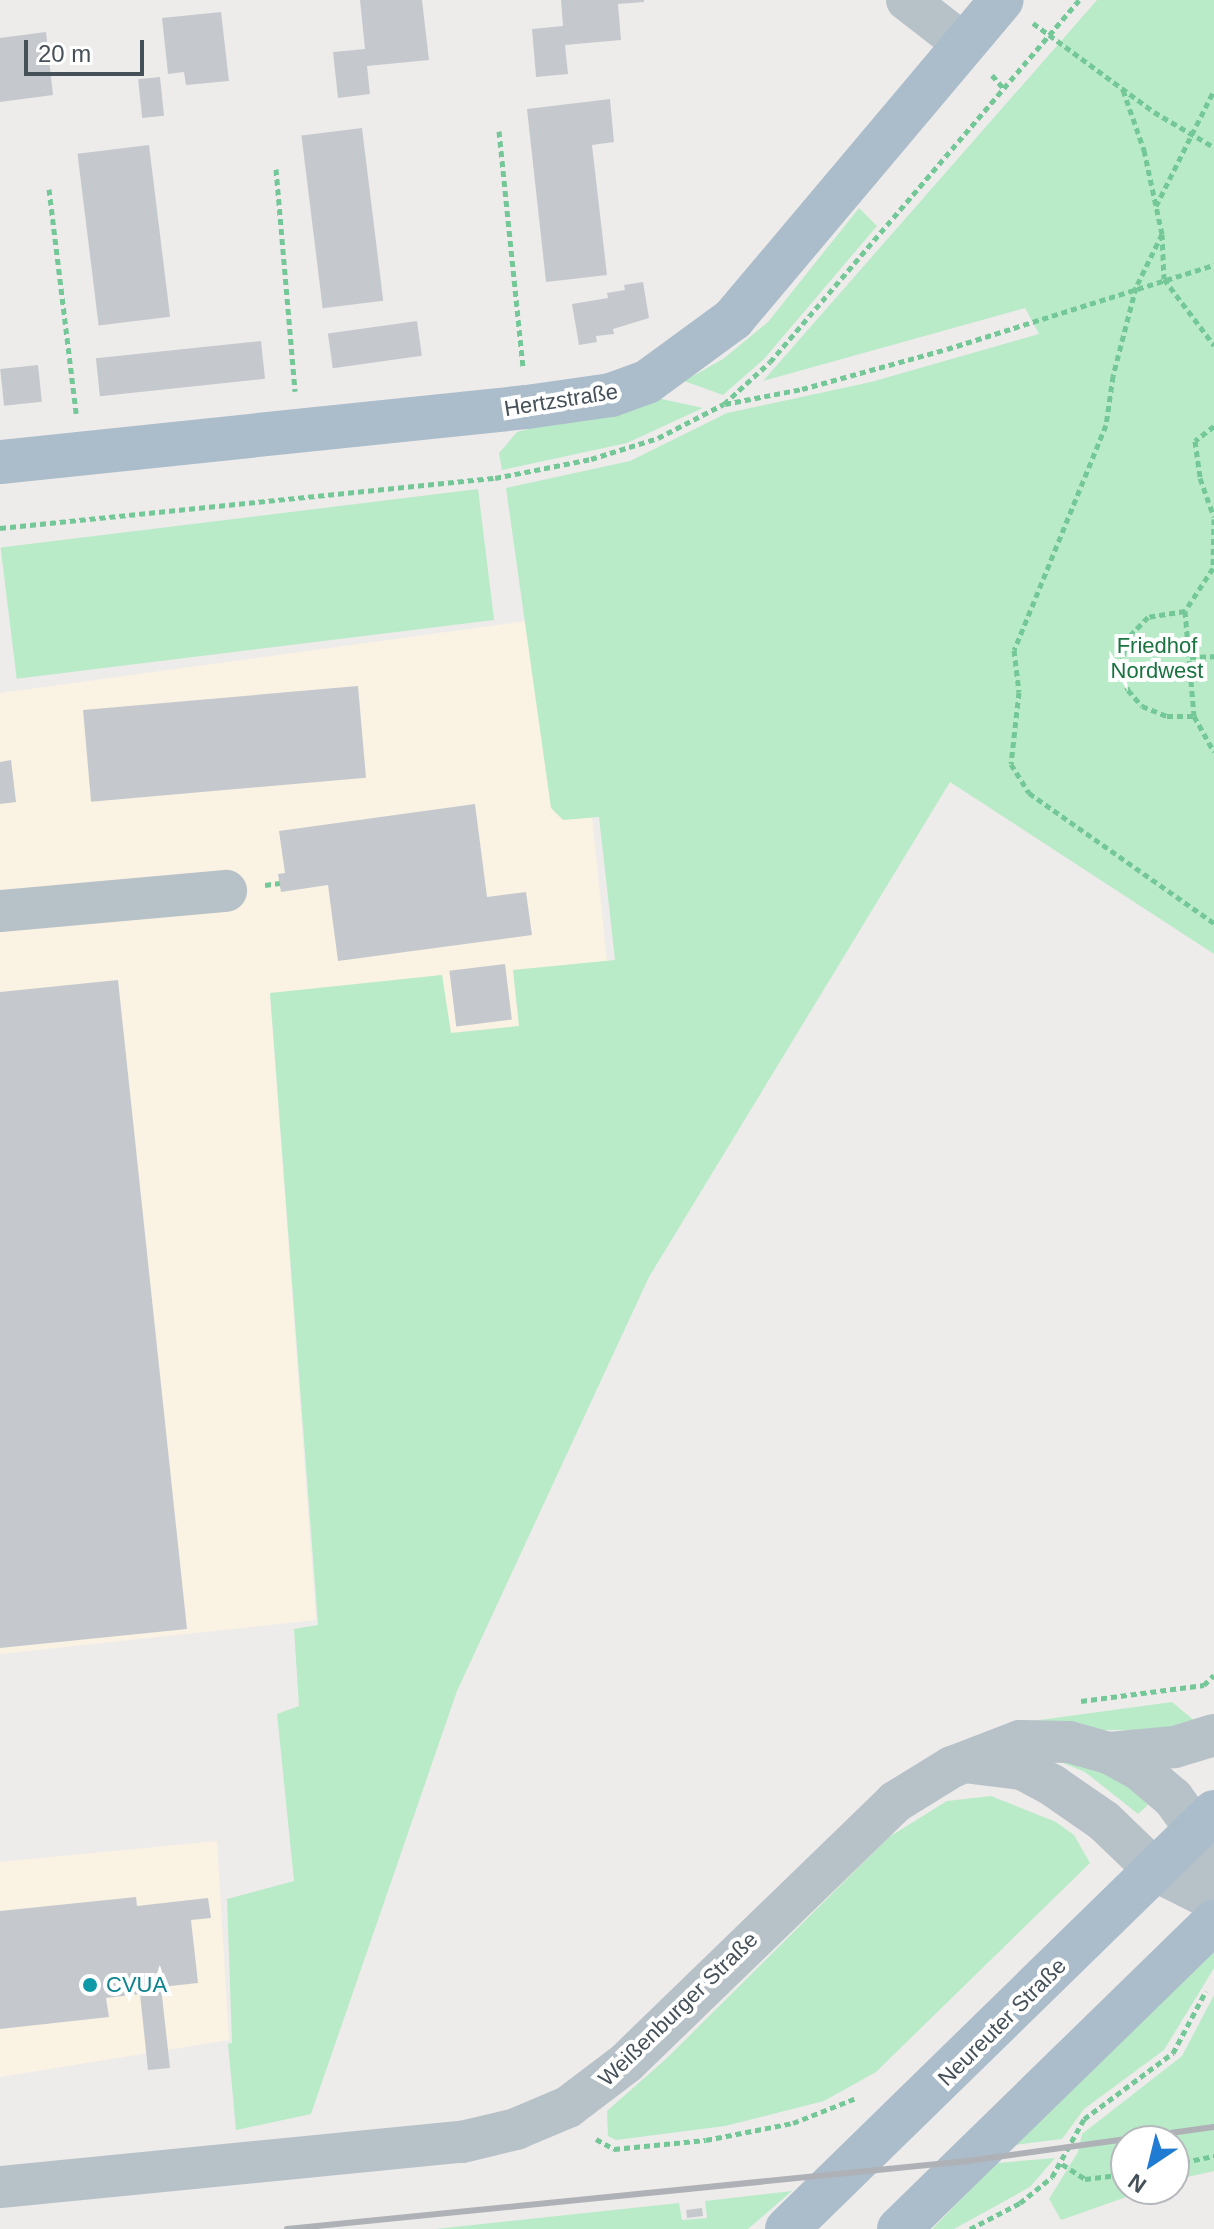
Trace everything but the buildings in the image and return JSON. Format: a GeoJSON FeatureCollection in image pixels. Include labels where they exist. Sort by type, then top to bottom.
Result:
{"type":"FeatureCollection","features":[{"type":"Feature","properties":{"kind":"main road","name":"Hertzstraße"},"geometry":{"type":"LineString","coordinates":[[0,462],[527,407],[611,395],[647,382],[695,351],[733,319],[964,44],[1014,9]]}},
{"type":"Feature","properties":{"kind":"main road","name":"Neureuter Straße"},"geometry":{"type":"LineString","coordinates":[[787,2229],[1205,1821]]}},
{"type":"Feature","properties":{"kind":"main road"},"geometry":{"type":"LineString","coordinates":[[899,2229],[1214,1922]]}},
{"type":"Feature","properties":{"kind":"street"},"geometry":{"type":"LineString","coordinates":[[907,0],[964,44]]}},
{"type":"Feature","properties":{"kind":"street"},"geometry":{"type":"LineString","coordinates":[[0,911],[226,891]]}},
{"type":"Feature","properties":{"kind":"street","name":"Weißenburger Straße"},"geometry":{"type":"LineString","coordinates":[[1109,1753],[1175,1747],[1214,1735]]}},
{"type":"Feature","properties":{"kind":"street","name":"Weißenburger Straße"},"geometry":{"type":"LineString","coordinates":[[0,2187],[462,2142],[516,2129],[568,2107],[626,2063],[895,1802],[952,1767],[972,1763],[1020,1741],[1069,1742],[1109,1753],[1141,1771],[1205,1821],[1214,1873]]}},
{"type":"Feature","properties":{"kind":"street","name":"Weißenburger Straße"},"geometry":{"type":"LineString","coordinates":[[972,1763],[1022,1769],[1052,1785],[1104,1821],[1156,1871],[1214,1900]]}},
{"type":"Feature","properties":{"kind":"path"},"geometry":{"type":"LineString","coordinates":[[1014,9],[1123,90],[1214,147]]}},
{"type":"Feature","properties":{"kind":"path"},"geometry":{"type":"LineString","coordinates":[[1123,90],[1162,234],[1164,279],[1214,345]]}},
{"type":"Feature","properties":{"kind":"path"},"geometry":{"type":"LineString","coordinates":[[1156,207],[1214,90]]}},
{"type":"Feature","properties":{"kind":"path"},"geometry":{"type":"LineString","coordinates":[[499,131],[527,407]]}},
{"type":"Feature","properties":{"kind":"path"},"geometry":{"type":"LineString","coordinates":[[276,169],[299,432]]}},
{"type":"Feature","properties":{"kind":"path"},"geometry":{"type":"LineString","coordinates":[[49,189],[81,453]]}},
{"type":"Feature","properties":{"kind":"path"},"geometry":{"type":"LineString","coordinates":[[1162,234],[1136,287],[1113,376],[1106,425],[1014,650],[1019,692],[1011,764],[1029,793],[1214,923]]}},
{"type":"Feature","properties":{"kind":"path"},"geometry":{"type":"LineString","coordinates":[[724,404],[802,389],[947,349],[1136,287],[1214,265]]}},
{"type":"Feature","properties":{"kind":"path"},"geometry":{"type":"LineString","coordinates":[[1214,426],[1195,441],[1200,478],[1214,518],[1213,568],[1185,611],[1194,716],[1214,752]]}},
{"type":"Feature","properties":{"kind":"path"},"geometry":{"type":"LineString","coordinates":[[1185,611],[1148,617],[1127,639],[1120,668],[1128,690],[1142,706],[1167,716],[1194,716]]}},
{"type":"Feature","properties":{"kind":"path"},"geometry":{"type":"LineString","coordinates":[[1190,657],[1214,656]]}},
{"type":"Feature","properties":{"kind":"path"},"geometry":{"type":"LineString","coordinates":[[1204,1685],[1214,1675]]}},
{"type":"Feature","properties":{"kind":"path"},"geometry":{"type":"LineString","coordinates":[[970,2229],[1040,2189],[1062,2164],[1084,2119],[1173,2053],[1214,1981]]}},
{"type":"Feature","properties":{"kind":"path"},"geometry":{"type":"LineString","coordinates":[[568,2107],[587,2135],[614,2149],[706,2140],[793,2123],[844,2106],[869,2090]]}},
{"type":"Feature","properties":{"kind":"path"},"geometry":{"type":"LineString","coordinates":[[1190,2161],[1214,2156]]}},
{"type":"Feature","properties":{"kind":"path"},"geometry":{"type":"LineString","coordinates":[[1062,2164],[1085,2179],[1110,2176]]}},
{"type":"Feature","properties":{"kind":"shaded area"},"geometry":{"type":"Polygon","coordinates":[[[571,615],[607,961],[513,970],[519,1026],[450,1033],[442,975],[270,994],[316,1620],[0,1654],[0,693],[571,615]]]}},
{"type":"Feature","properties":{"kind":"shaded area"},"geometry":{"type":"Polygon","coordinates":[[[217,1841],[229,2040],[0,2077],[0,1862],[217,1841]]]}},
{"type":"Feature","properties":{"kind":"green space","name":"Friedhof Nordwest"},"geometry":{"type":"Polygon","coordinates":[[[1097,0],[1214,0],[1214,954],[950,782],[649,1277],[457,1691],[311,2114],[236,2130],[228,2044],[232,2043],[227,1899],[294,1881],[277,1714],[299,1706],[294,1629],[318,1625],[270,993],[442,975],[451,1033],[519,1026],[513,970],[615,960],[599,817],[563,820],[551,808],[506,488],[630,461],[727,413],[871,382],[1039,334],[1025,308],[763,381],[1097,0]]]}},
{"type":"Feature","properties":{"kind":"green space"},"geometry":{"type":"Polygon","coordinates":[[[859,208],[877,226],[764,359],[723,395],[684,381],[723,359],[768,322],[859,208]]]}},
{"type":"Feature","properties":{"kind":"green space"},"geometry":{"type":"Polygon","coordinates":[[[648,396],[703,408],[627,443],[502,470],[499,453],[517,432],[648,396]]]}},
{"type":"Feature","properties":{"kind":"green space"},"geometry":{"type":"Polygon","coordinates":[[[478,489],[494,620],[17,679],[1,548],[478,489]]]}},
{"type":"Feature","properties":{"kind":"green space"},"geometry":{"type":"Polygon","coordinates":[[[1172,1702],[1196,1722],[1151,1730],[1072,1730],[1032,1721],[1172,1702]]]}},
{"type":"Feature","properties":{"kind":"green space"},"geometry":{"type":"Polygon","coordinates":[[[1053,1759],[1090,1763],[1151,1802],[1138,1814],[1085,1772],[1053,1759]]]}},
{"type":"Feature","properties":{"kind":"green space"},"geometry":{"type":"Polygon","coordinates":[[[991,1796],[1056,1822],[1074,1835],[1090,1863],[876,2072],[824,2101],[725,2126],[616,2140],[608,2136],[607,2111],[667,2058],[889,1837],[947,1801],[991,1796]]]}},
{"type":"Feature","properties":{"kind":"green space"},"geometry":{"type":"Polygon","coordinates":[[[1214,1949],[1214,1968],[1164,2050],[1084,2109],[1062,2139],[1014,2145],[1214,1949]]]}},
{"type":"Feature","properties":{"kind":"green space"},"geometry":{"type":"Polygon","coordinates":[[[1214,1995],[1214,2171],[1190,2176],[1190,2125],[1110,2125],[1110,2203],[1061,2220],[1049,2199],[1078,2152],[1082,2134],[1182,2056],[1214,1995]]]}},
{"type":"Feature","properties":{"kind":"green space"},"geometry":{"type":"Polygon","coordinates":[[[1055,2158],[1030,2187],[954,2229],[932,2229],[997,2163],[1055,2158]]]}},
{"type":"Feature","properties":{"kind":"green space"},"geometry":{"type":"Polygon","coordinates":[[[792,2191],[748,2229],[435,2229],[679,2203],[682,2220],[707,2218],[705,2201],[792,2191]]]}},
{"type":"Feature","properties":{"kind":"railway"},"geometry":{"type":"LineString","coordinates":[[287,2229],[968,2161],[1214,2127]]}},
{"type":"Feature","properties":{"kind":"place","name":"CVUA"},"geometry":{"type":"Point","coordinates":[90,1985]}}]}
